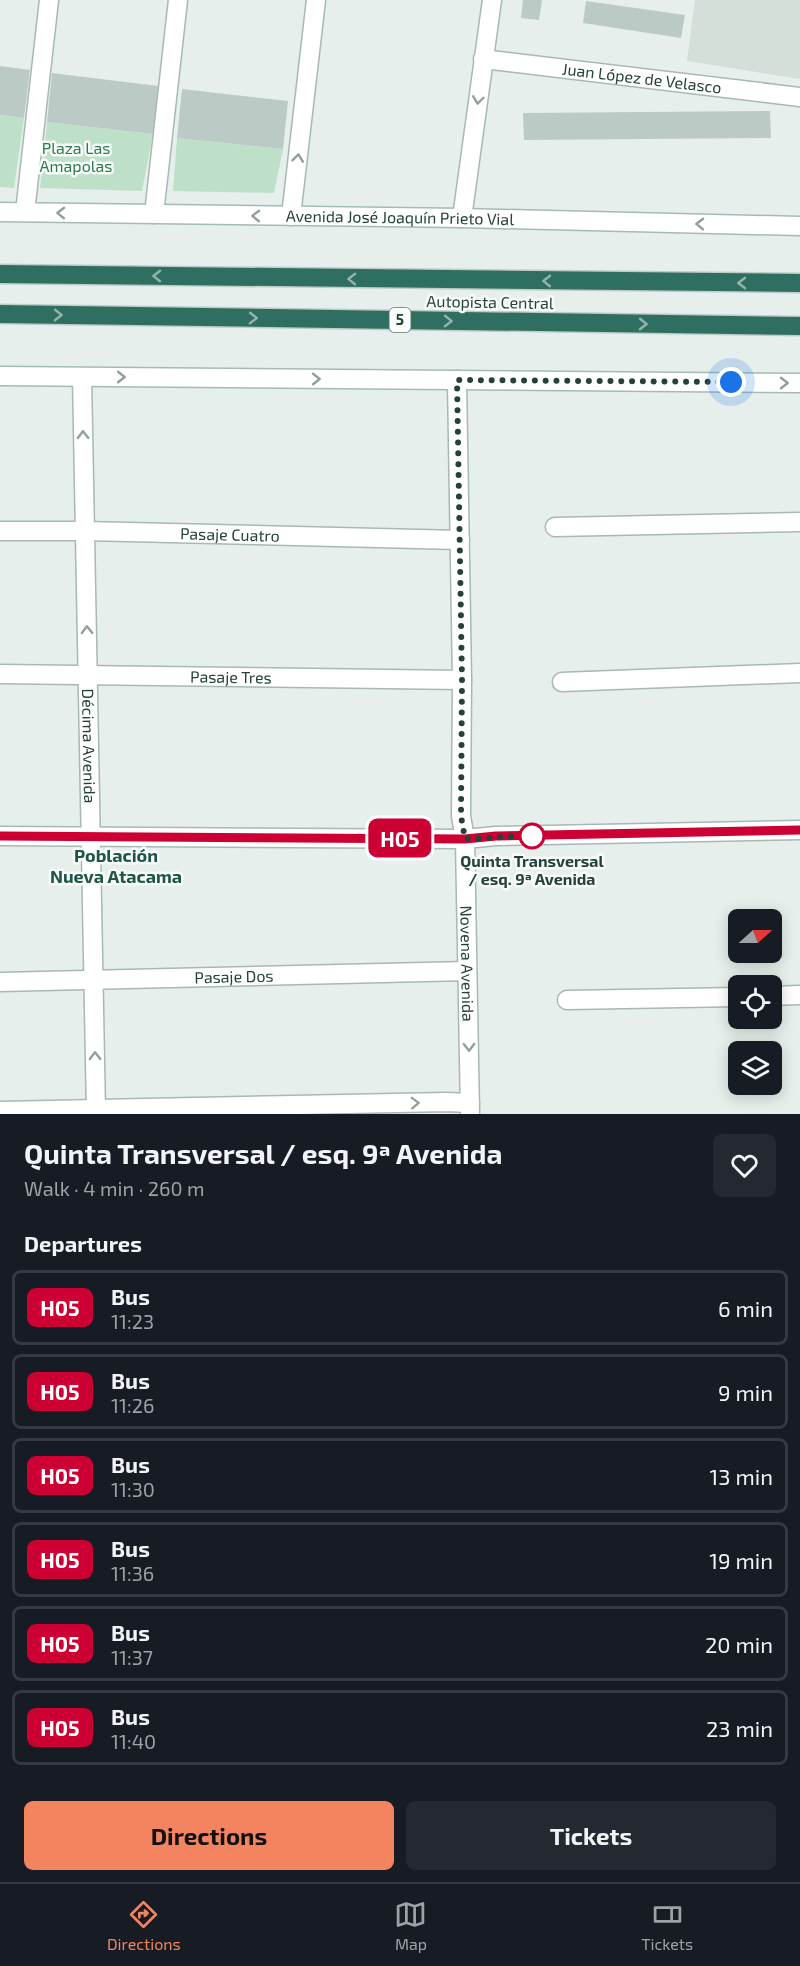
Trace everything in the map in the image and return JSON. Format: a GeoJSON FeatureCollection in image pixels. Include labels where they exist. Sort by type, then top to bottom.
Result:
{"type":"FeatureCollection","features":[{"type":"Feature","properties":{"kind":"highway","name":"Autopista Central"},"geometry":{"type":"LineString","coordinates":[[0,274],[800,283]]}},
{"type":"Feature","properties":{"kind":"highway","name":"Autopista Central"},"geometry":{"type":"LineString","coordinates":[[0,314],[800,326]]}},
{"type":"Feature","properties":{"kind":"street"},"geometry":{"type":"LineString","coordinates":[[25,212],[49,0]]}},
{"type":"Feature","properties":{"kind":"street"},"geometry":{"type":"LineString","coordinates":[[154,214],[178,0]]}},
{"type":"Feature","properties":{"kind":"street"},"geometry":{"type":"LineString","coordinates":[[291,216],[316,0]]}},
{"type":"Feature","properties":{"kind":"street"},"geometry":{"type":"LineString","coordinates":[[462,218],[492,0]]}},
{"type":"Feature","properties":{"kind":"street","name":"Juan López de Velasco"},"geometry":{"type":"LineString","coordinates":[[483,59],[800,97]]}},
{"type":"Feature","properties":{"kind":"street","name":"Avenida José Joaquín Prieto Vial"},"geometry":{"type":"LineString","coordinates":[[0,212],[462,218],[800,226]]}},
{"type":"Feature","properties":{"kind":"street"},"geometry":{"type":"LineString","coordinates":[[0,376],[800,383]]}},
{"type":"Feature","properties":{"kind":"street","name":"Décima Avenida"},"geometry":{"type":"LineString","coordinates":[[82,377],[96,1112]]}},
{"type":"Feature","properties":{"kind":"street","name":"Novena Avenida"},"geometry":{"type":"LineString","coordinates":[[457,380],[462,680],[461,816],[465,839],[470,1109]]}},
{"type":"Feature","properties":{"kind":"street"},"geometry":{"type":"LineString","coordinates":[[555,527],[800,522]]}},
{"type":"Feature","properties":{"kind":"street","name":"Pasaje Cuatro"},"geometry":{"type":"LineString","coordinates":[[0,531],[460,540]]}},
{"type":"Feature","properties":{"kind":"street"},"geometry":{"type":"LineString","coordinates":[[562,682],[800,673]]}},
{"type":"Feature","properties":{"kind":"street","name":"Pasaje Tres"},"geometry":{"type":"LineString","coordinates":[[0,674],[462,680]]}},
{"type":"Feature","properties":{"kind":"street"},"geometry":{"type":"LineString","coordinates":[[0,836],[465,839],[496,836],[800,830]]}},
{"type":"Feature","properties":{"kind":"street","name":"Pasaje Dos"},"geometry":{"type":"LineString","coordinates":[[0,982],[467,971]]}},
{"type":"Feature","properties":{"kind":"street"},"geometry":{"type":"LineString","coordinates":[[782,996],[800,995]]}},
{"type":"Feature","properties":{"kind":"street"},"geometry":{"type":"LineString","coordinates":[[567,1000],[728,997]]}},
{"type":"Feature","properties":{"kind":"street"},"geometry":{"type":"LineString","coordinates":[[0,1111],[241,1111],[446,1102],[470,1109]]}},
{"type":"Feature","properties":{"kind":"shaded area"},"geometry":{"type":"Polygon","coordinates":[[[695,0],[800,0],[800,79],[687,61],[695,0]]]}},
{"type":"Feature","properties":{"kind":"green space","name":"Plaza Las Amapolas"},"geometry":{"type":"Polygon","coordinates":[[[0,115],[24,118],[14,188],[0,187],[0,115]]]}},
{"type":"Feature","properties":{"kind":"green space","name":"Plaza Las Amapolas"},"geometry":{"type":"Polygon","coordinates":[[[47,122],[153,134],[142,191],[40,188],[47,122]]]}},
{"type":"Feature","properties":{"kind":"green space"},"geometry":{"type":"Polygon","coordinates":[[[177,138],[283,149],[274,193],[173,191],[177,138]]]}},
{"type":"Feature","properties":{"kind":"building"},"geometry":{"type":"Polygon","coordinates":[[[523,0],[542,0],[539,20],[521,18],[523,0]]]}},
{"type":"Feature","properties":{"kind":"building"},"geometry":{"type":"Polygon","coordinates":[[[586,1],[685,15],[681,38],[583,23],[586,1]]]}},
{"type":"Feature","properties":{"kind":"building"},"geometry":{"type":"Polygon","coordinates":[[[0,66],[30,70],[24,118],[0,115],[0,66]]]}},
{"type":"Feature","properties":{"kind":"building"},"geometry":{"type":"Polygon","coordinates":[[[52,73],[158,86],[153,134],[47,122],[52,73]]]}},
{"type":"Feature","properties":{"kind":"building"},"geometry":{"type":"Polygon","coordinates":[[[182,89],[288,101],[283,149],[177,138],[182,89]]]}},
{"type":"Feature","properties":{"kind":"building"},"geometry":{"type":"Polygon","coordinates":[[[770,111],[771,138],[524,140],[523,113],[770,111]]]}},
{"type":"Feature","properties":{"kind":"bus line","name":"H05"},"geometry":{"type":"LineString","coordinates":[[0,836],[465,839],[496,836],[800,830]]}},
{"type":"Feature","properties":{"kind":"place","name":"Quinta Transversal / esq. 9ª Avenida"},"geometry":{"type":"Point","coordinates":[532,836]}},
{"type":"Feature","properties":{"kind":"district","name":"Población Nueva Atacama"},"geometry":{"type":"Point","coordinates":[116,866]}},
{"type":"Feature","properties":{"kind":"route"},"geometry":{"type":"LineString","coordinates":[[532,836],[543,835],[465,839],[461,816],[462,680],[457,380],[731,382]]}}]}
